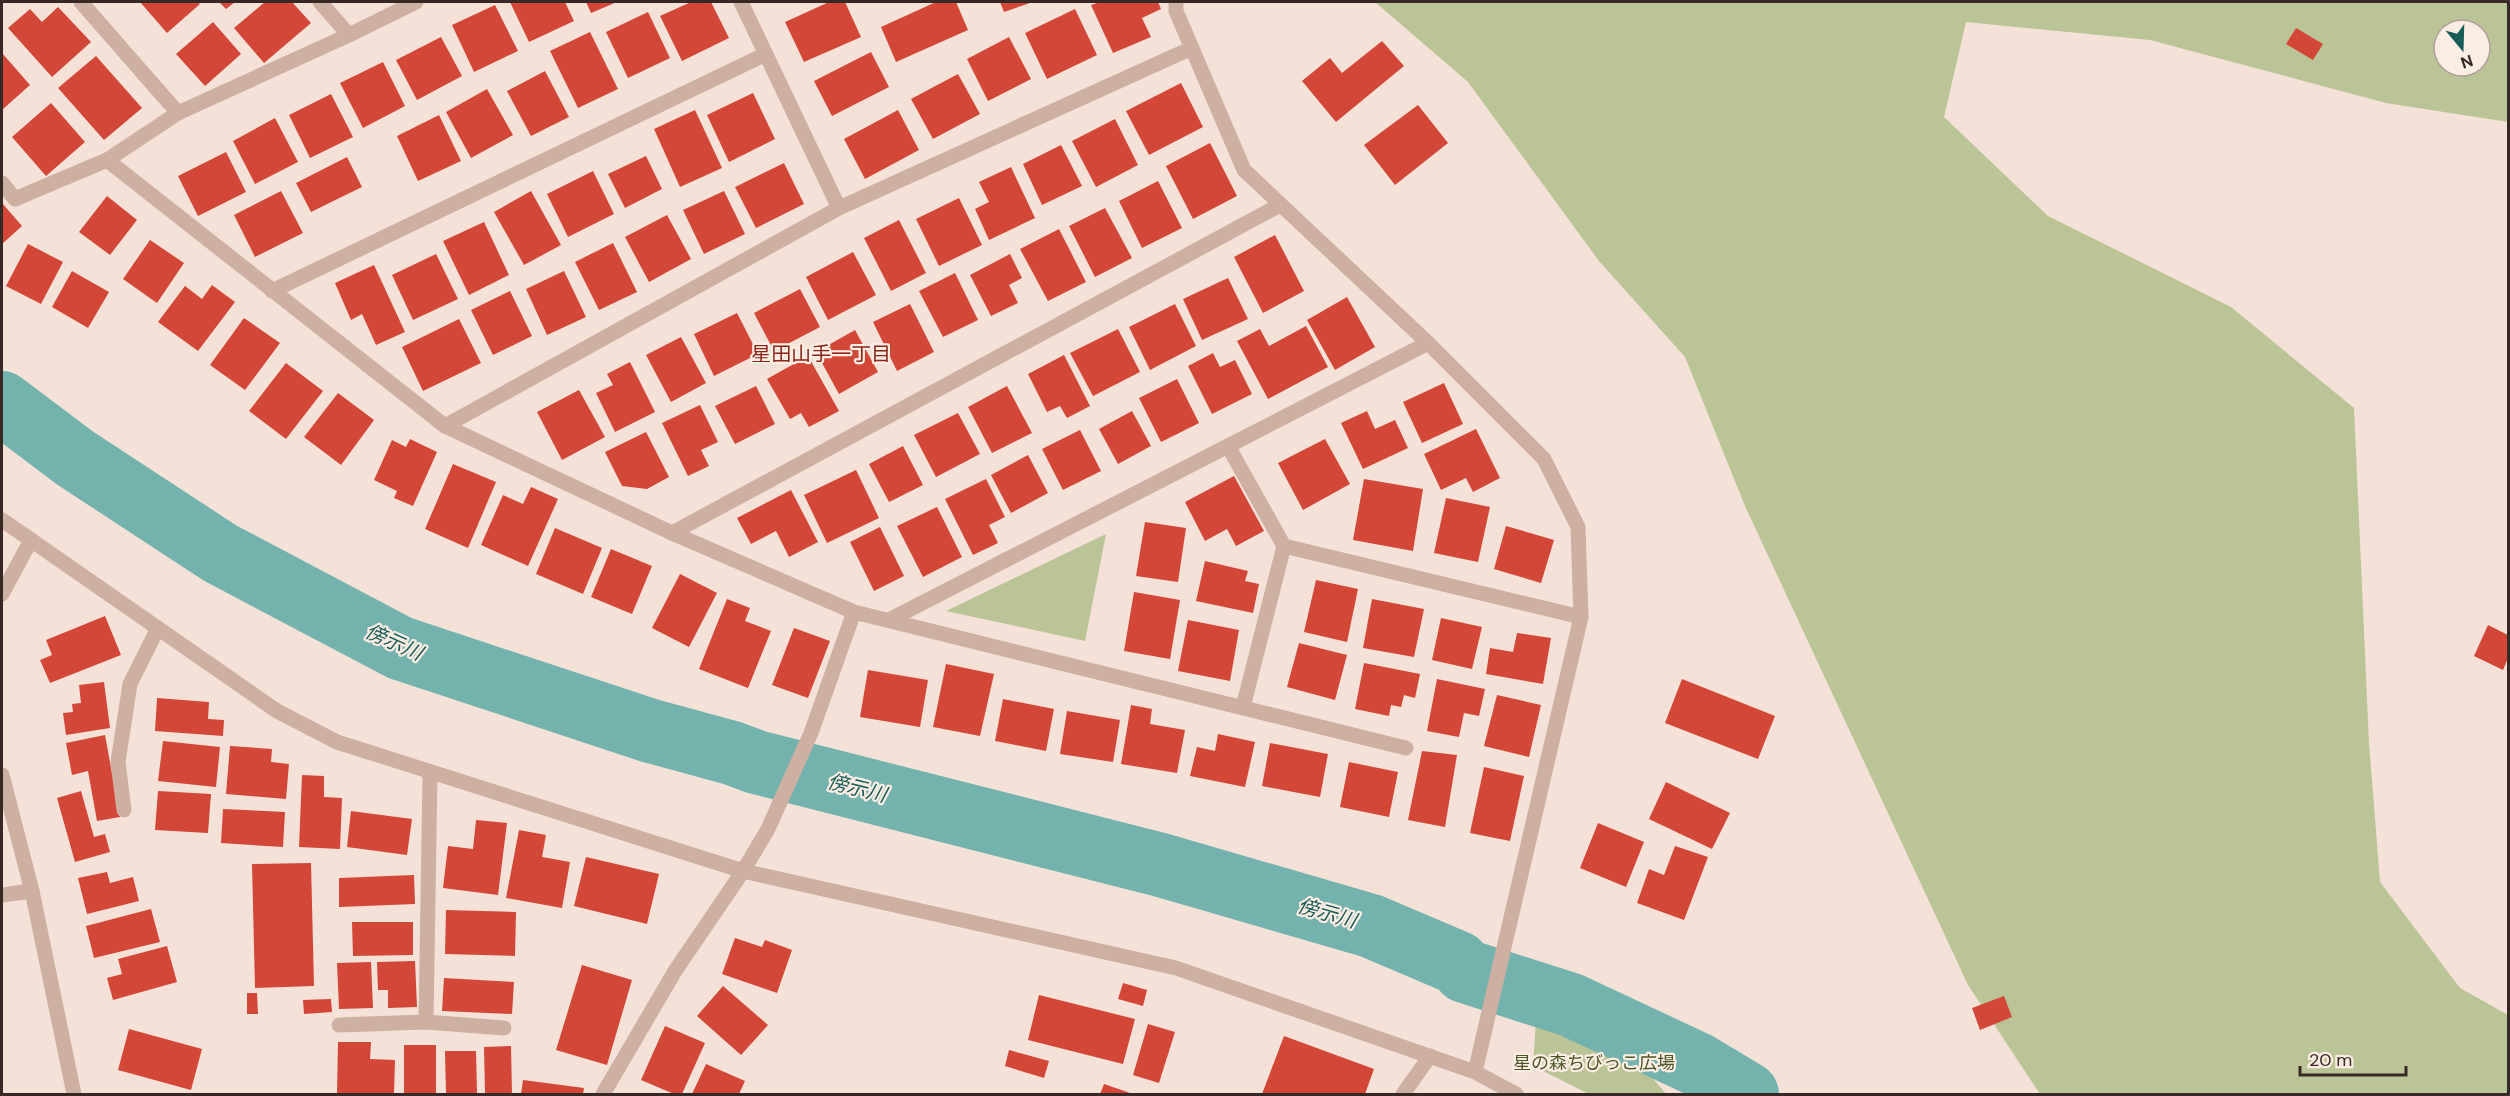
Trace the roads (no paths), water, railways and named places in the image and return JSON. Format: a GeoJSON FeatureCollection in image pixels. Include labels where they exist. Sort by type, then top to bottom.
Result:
{"type":"FeatureCollection","features":[{"type":"Feature","properties":{"kind":"street"},"geometry":{"type":"LineString","coordinates":[[81,2],[178,113]]}},
{"type":"Feature","properties":{"kind":"street"},"geometry":{"type":"LineString","coordinates":[[320,2],[349,35]]}},
{"type":"Feature","properties":{"kind":"street"},"geometry":{"type":"LineString","coordinates":[[2,183],[15,199],[107,160],[178,113],[416,2]]}},
{"type":"Feature","properties":{"kind":"street"},"geometry":{"type":"LineString","coordinates":[[741,2],[839,208]]}},
{"type":"Feature","properties":{"kind":"street"},"geometry":{"type":"LineString","coordinates":[[1176,2],[1176,11],[1244,170],[1428,343],[1544,459],[1578,527],[1581,617],[1475,1072]]}},
{"type":"Feature","properties":{"kind":"street"},"geometry":{"type":"LineString","coordinates":[[445,426],[839,208],[1192,48]]}},
{"type":"Feature","properties":{"kind":"street"},"geometry":{"type":"LineString","coordinates":[[272,291],[765,55]]}},
{"type":"Feature","properties":{"kind":"street"},"geometry":{"type":"LineString","coordinates":[[107,160],[445,426],[672,533],[854,612],[1406,748]]}},
{"type":"Feature","properties":{"kind":"street"},"geometry":{"type":"LineString","coordinates":[[672,533],[1280,205]]}},
{"type":"Feature","properties":{"kind":"street"},"geometry":{"type":"LineString","coordinates":[[888,620],[1428,343]]}},
{"type":"Feature","properties":{"kind":"street"},"geometry":{"type":"LineString","coordinates":[[1228,446],[1284,546],[1243,707]]}},
{"type":"Feature","properties":{"kind":"street"},"geometry":{"type":"LineString","coordinates":[[2,520],[287,716],[337,742],[743,871],[1176,968],[1475,1072],[1516,1095]]}},
{"type":"Feature","properties":{"kind":"street"},"geometry":{"type":"LineString","coordinates":[[2,594],[31,540]]}},
{"type":"Feature","properties":{"kind":"street"},"geometry":{"type":"LineString","coordinates":[[1284,546],[1581,617]]}},
{"type":"Feature","properties":{"kind":"street"},"geometry":{"type":"LineString","coordinates":[[603,1095],[675,971],[743,871],[768,829],[812,733],[854,612]]}},
{"type":"Feature","properties":{"kind":"street"},"geometry":{"type":"LineString","coordinates":[[124,810],[118,762],[130,684],[158,628]]}},
{"type":"Feature","properties":{"kind":"street"},"geometry":{"type":"LineString","coordinates":[[426,1022],[430,773]]}},
{"type":"Feature","properties":{"kind":"street"},"geometry":{"type":"LineString","coordinates":[[2,775],[32,891],[74,1095]]}},
{"type":"Feature","properties":{"kind":"street"},"geometry":{"type":"LineString","coordinates":[[2,895],[32,891]]}},
{"type":"Feature","properties":{"kind":"street"},"geometry":{"type":"LineString","coordinates":[[339,1025],[426,1022],[504,1028]]}},
{"type":"Feature","properties":{"kind":"street"},"geometry":{"type":"LineString","coordinates":[[1403,1095],[1430,1056]]}},
{"type":"Feature","properties":{"kind":"waterway","name":"傍示川"},"geometry":{"type":"LineString","coordinates":[[2,403],[75,458],[220,553],[400,648],[651,731],[732,753],[756,762],[1161,865],[1371,926],[1458,963],[1465,971],[1571,1005],[1697,1064],[1747,1094]]}},
{"type":"Feature","properties":{"kind":"district","name":"星田山手一丁目"},"geometry":{"type":"Point","coordinates":[821,354]}},
{"type":"Feature","properties":{"kind":"park label","name":"星の森ちびっこ広場"},"geometry":{"type":"Point","coordinates":[1594,1063]}}]}
